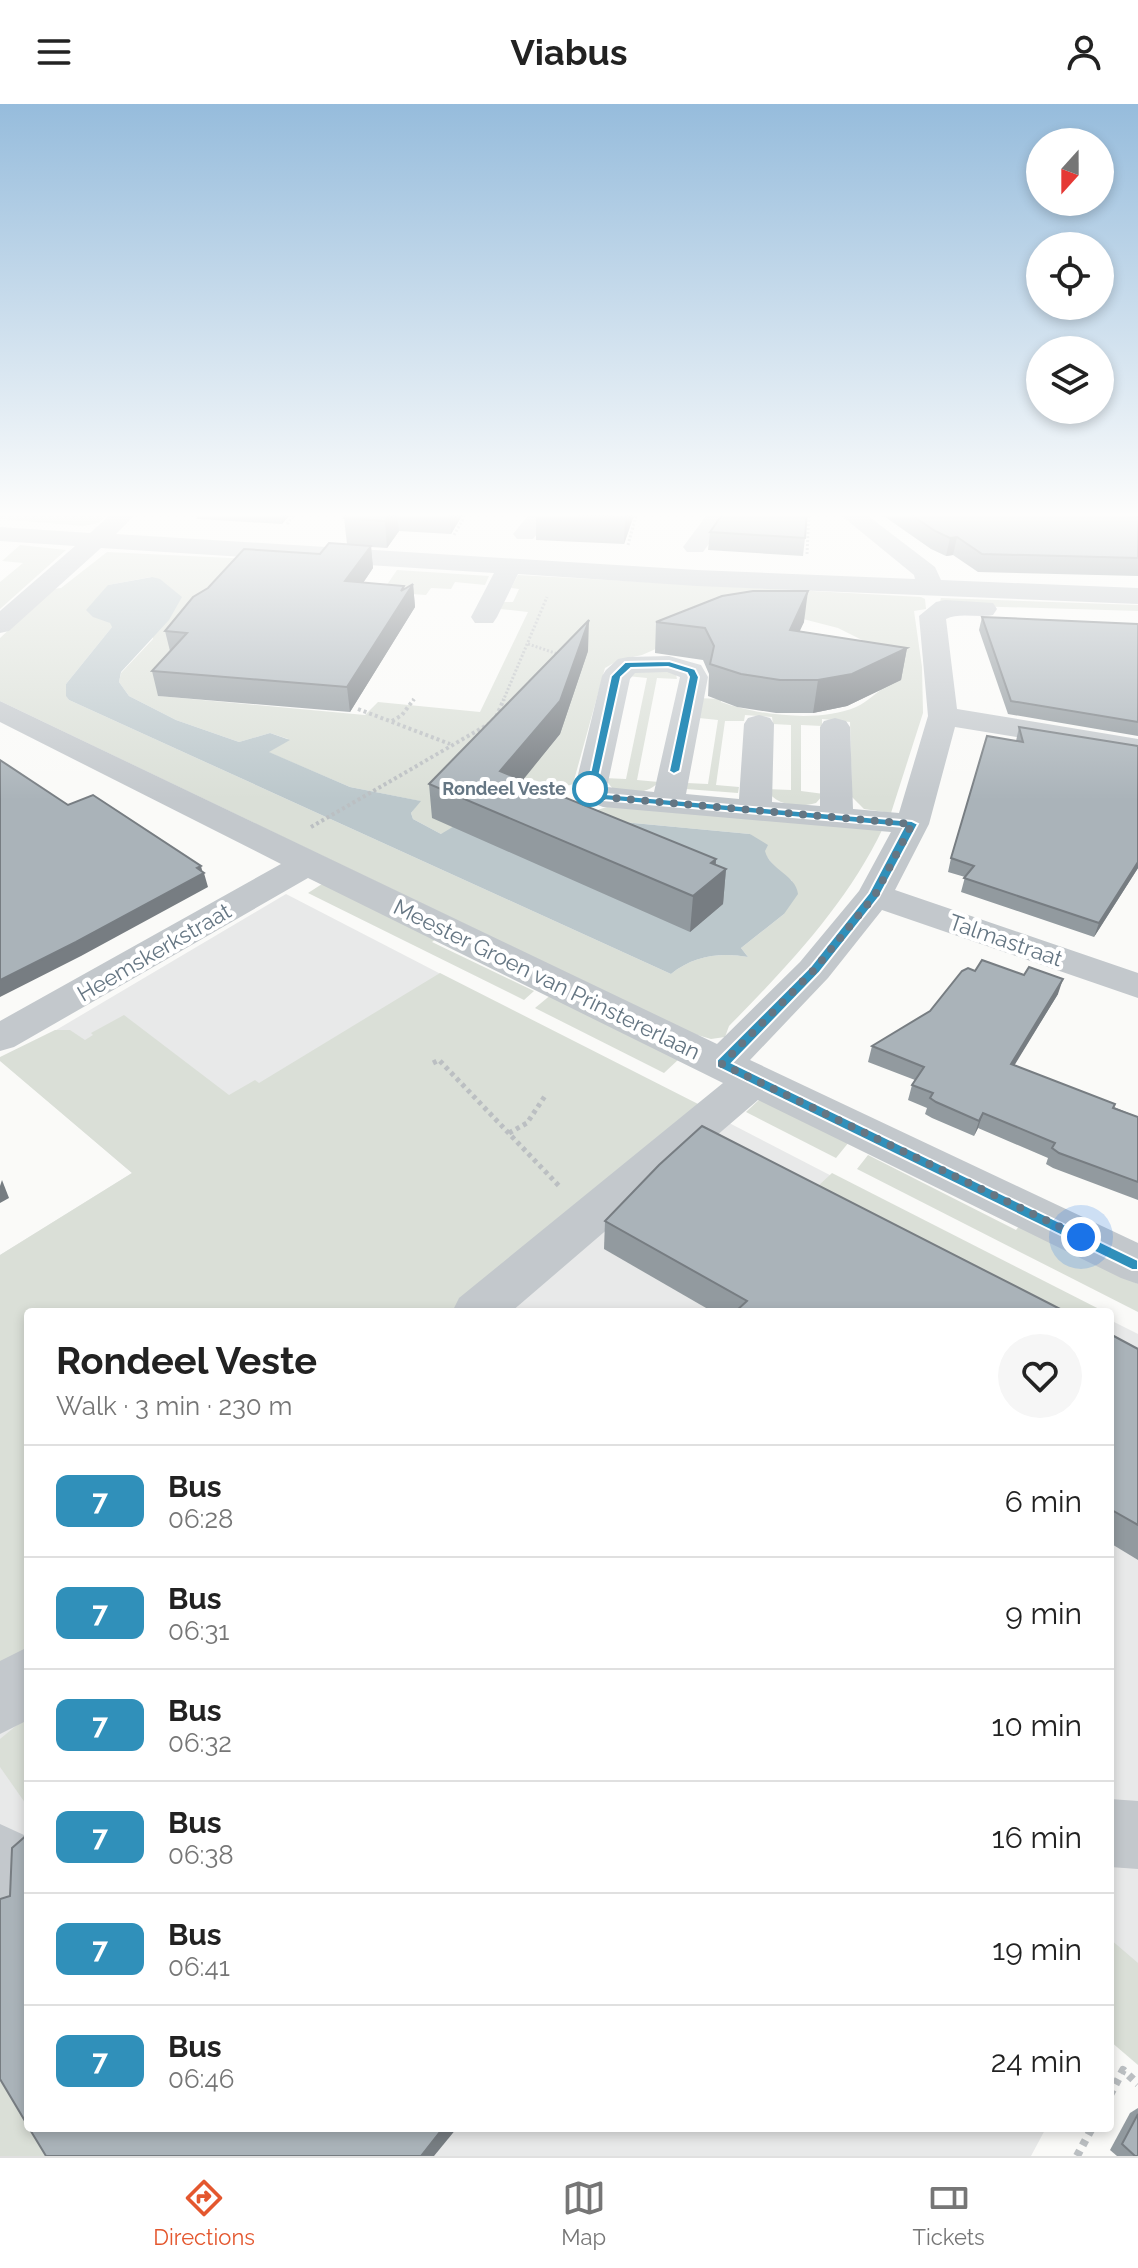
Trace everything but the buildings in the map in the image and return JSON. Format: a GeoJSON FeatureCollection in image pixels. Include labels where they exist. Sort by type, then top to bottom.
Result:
{"type":"FeatureCollection","features":[{"type":"Feature","properties":{"kind":"street"},"geometry":{"type":"LineString","coordinates":[[0,625],[20,608]]}},
{"type":"Feature","properties":{"kind":"street"},"geometry":{"type":"LineString","coordinates":[[484,617],[489,608]]}},
{"type":"Feature","properties":{"kind":"street"},"geometry":{"type":"LineString","coordinates":[[482,1308],[589,1218],[739,1071],[814,970],[875,895],[912,824],[943,716],[933,608]]}},
{"type":"Feature","properties":{"kind":"street"},"geometry":{"type":"LineString","coordinates":[[957,608],[1138,615]]}},
{"type":"Feature","properties":{"kind":"street"},"geometry":{"type":"LineString","coordinates":[[668,802],[694,677],[691,671],[681,667],[654,663],[628,665],[619,671],[590,791],[603,797],[912,824]]}},
{"type":"Feature","properties":{"kind":"street","name":"Meester Groen van Prinstererlaan"},"geometry":{"type":"LineString","coordinates":[[0,710],[307,864],[1138,1265]]}},
{"type":"Feature","properties":{"kind":"street"},"geometry":{"type":"LineString","coordinates":[[943,716],[1138,748]]}},
{"type":"Feature","properties":{"kind":"street"},"geometry":{"type":"LineString","coordinates":[[755,809],[759,724]]}},
{"type":"Feature","properties":{"kind":"street"},"geometry":{"type":"LineString","coordinates":[[835,727],[837,816]]}},
{"type":"Feature","properties":{"kind":"street","name":"Heemskerkstraat"},"geometry":{"type":"LineString","coordinates":[[0,1038],[307,864]]}},
{"type":"Feature","properties":{"kind":"street","name":"Talmastraat"},"geometry":{"type":"LineString","coordinates":[[875,895],[1138,986]]}},
{"type":"Feature","properties":{"kind":"street"},"geometry":{"type":"LineString","coordinates":[[0,1702],[24,1681]]}},
{"type":"Feature","properties":{"kind":"street"},"geometry":{"type":"LineString","coordinates":[[1114,1833],[1138,1835]]}},
{"type":"Feature","properties":{"kind":"path"},"geometry":{"type":"LineString","coordinates":[[316,823],[489,724],[496,717],[543,608]]}},
{"type":"Feature","properties":{"kind":"path"},"geometry":{"type":"LineString","coordinates":[[528,644],[599,669],[619,671]]}},
{"type":"Feature","properties":{"kind":"path"},"geometry":{"type":"LineString","coordinates":[[391,722],[402,715],[415,698]]}},
{"type":"Feature","properties":{"kind":"path"},"geometry":{"type":"LineString","coordinates":[[358,709],[451,745]]}},
{"type":"Feature","properties":{"kind":"path"},"geometry":{"type":"LineString","coordinates":[[433,1063],[439,1060],[589,1218]]}},
{"type":"Feature","properties":{"kind":"path"},"geometry":{"type":"LineString","coordinates":[[509,1133],[527,1123],[545,1096]]}},
{"type":"Feature","properties":{"kind":"path"},"geometry":{"type":"LineString","coordinates":[[1114,2087],[1123,2070],[1138,2084]]}},
{"type":"Feature","properties":{"kind":"path"},"geometry":{"type":"LineString","coordinates":[[1077,2156],[1090,2132]]}},
{"type":"Feature","properties":{"kind":"shaded area"},"geometry":{"type":"Polygon","coordinates":[[[33,608],[110,608],[112,627],[66,684],[69,700],[671,974],[688,963],[707,957],[748,957],[741,948],[784,914],[792,881],[773,864],[750,834],[612,821],[441,834],[413,819],[411,813],[420,801],[350,787],[268,752],[288,739],[270,733],[239,742],[176,720],[129,696],[119,682],[121,673],[153,639],[152,608],[218,608],[159,696],[365,715],[378,702],[480,712],[528,612],[501,608],[926,609],[914,611],[922,667],[923,713],[891,813],[864,809],[852,797],[850,722],[822,719],[822,726],[801,725],[801,791],[824,794],[816,803],[788,804],[770,795],[766,789],[791,790],[791,725],[773,724],[772,717],[745,715],[744,721],[725,721],[716,785],[739,787],[738,793],[686,789],[687,783],[708,784],[718,720],[699,718],[698,698],[721,699],[721,702],[736,707],[770,714],[824,715],[856,707],[887,685],[872,645],[838,628],[803,619],[697,631],[605,668],[573,784],[564,787],[515,776],[491,805],[591,812],[610,806],[883,828],[852,883],[814,933],[729,1026],[725,1037],[711,1039],[694,1034],[0,701],[0,638],[33,608]]]}},
{"type":"Feature","properties":{"kind":"shaded area"},"geometry":{"type":"Polygon","coordinates":[[[176,608],[169,620],[121,672],[119,682],[129,696],[176,720],[239,742],[270,733],[290,740],[269,752],[350,787],[421,801],[411,813],[413,819],[441,834],[456,825],[612,821],[750,834],[768,845],[765,851],[768,858],[793,882],[798,894],[784,914],[741,948],[748,957],[707,957],[688,963],[671,974],[69,700],[66,684],[112,627],[86,610],[176,608]]]}},
{"type":"Feature","properties":{"kind":"shaded area"},"geometry":{"type":"Polygon","coordinates":[[[1031,608],[1138,608],[1138,611],[1031,608]]]}},
{"type":"Feature","properties":{"kind":"shaded area"},"geometry":{"type":"Polygon","coordinates":[[[658,668],[676,674],[677,679],[657,678],[637,780],[659,782],[643,791],[613,789],[604,778],[626,779],[647,678],[627,676],[631,672],[658,668]]]}},
{"type":"Feature","properties":{"kind":"shaded area"},"geometry":{"type":"Polygon","coordinates":[[[322,884],[534,991],[524,1000],[308,893],[322,884]]]}},
{"type":"Feature","properties":{"kind":"shaded area"},"geometry":{"type":"Polygon","coordinates":[[[286,894],[1087,1308],[24,1308],[24,2132],[1044,2132],[1031,2156],[0,2156],[0,1255],[132,1173],[2,1062],[286,894]]]}},
{"type":"Feature","properties":{"kind":"shaded area"},"geometry":{"type":"Polygon","coordinates":[[[440,973],[704,1107],[458,1308],[24,1308],[24,1661],[0,1681],[0,1255],[132,1173],[0,1061],[0,1057],[55,1030],[70,1030],[85,1040],[93,1035],[91,1033],[124,1015],[229,1095],[255,1080],[259,1083],[440,973]]]}},
{"type":"Feature","properties":{"kind":"shaded area"},"geometry":{"type":"Polygon","coordinates":[[[552,994],[680,1058],[664,1073],[535,1008],[552,994]]]}},
{"type":"Feature","properties":{"kind":"shaded area"},"geometry":{"type":"Polygon","coordinates":[[[761,1098],[849,1142],[836,1158],[746,1112],[761,1098]]]}},
{"type":"Feature","properties":{"kind":"shaded area"},"geometry":{"type":"Polygon","coordinates":[[[868,1155],[1016,1230],[1020,1225],[1138,1284],[1138,1312],[857,1169],[868,1155]]]}},
{"type":"Feature","properties":{"kind":"shaded area"},"geometry":{"type":"Polygon","coordinates":[[[832,1173],[1097,1308],[1010,1308],[801,1202],[832,1173]]]}},
{"type":"Feature","properties":{"kind":"shaded area"},"geometry":{"type":"Polygon","coordinates":[[[1114,1322],[1138,1334],[1138,2045],[1114,2024],[1114,1322]]]}},
{"type":"Feature","properties":{"kind":"shaded area"},"geometry":{"type":"Polygon","coordinates":[[[24,1719],[24,1801],[0,1767],[0,1739],[24,1719]]]}},
{"type":"Feature","properties":{"kind":"shaded area"},"geometry":{"type":"Polygon","coordinates":[[[1114,1942],[1138,1963],[1138,2065],[1114,2044],[1114,1942]]]}},
{"type":"Feature","properties":{"kind":"shaded area"},"geometry":{"type":"Polygon","coordinates":[[[0,2056],[24,2095],[24,2132],[46,2132],[61,2156],[0,2156],[0,2056]]]}},
{"type":"Feature","properties":{"kind":"bus line","name":"7"},"geometry":{"type":"LineString","coordinates":[[674,771],[694,677],[691,671],[669,664],[638,663],[621,668],[616,676],[590,791],[603,797],[912,824],[875,895],[814,970],[722,1064],[1138,1265]]}},
{"type":"Feature","properties":{"kind":"place","name":"Rondeel Veste"},"geometry":{"type":"Point","coordinates":[590,789]}},
{"type":"Feature","properties":{"kind":"route"},"geometry":{"type":"LineString","coordinates":[[590,789],[603,797],[912,824],[875,895],[814,970],[722,1064],[1081,1237]]}}]}
